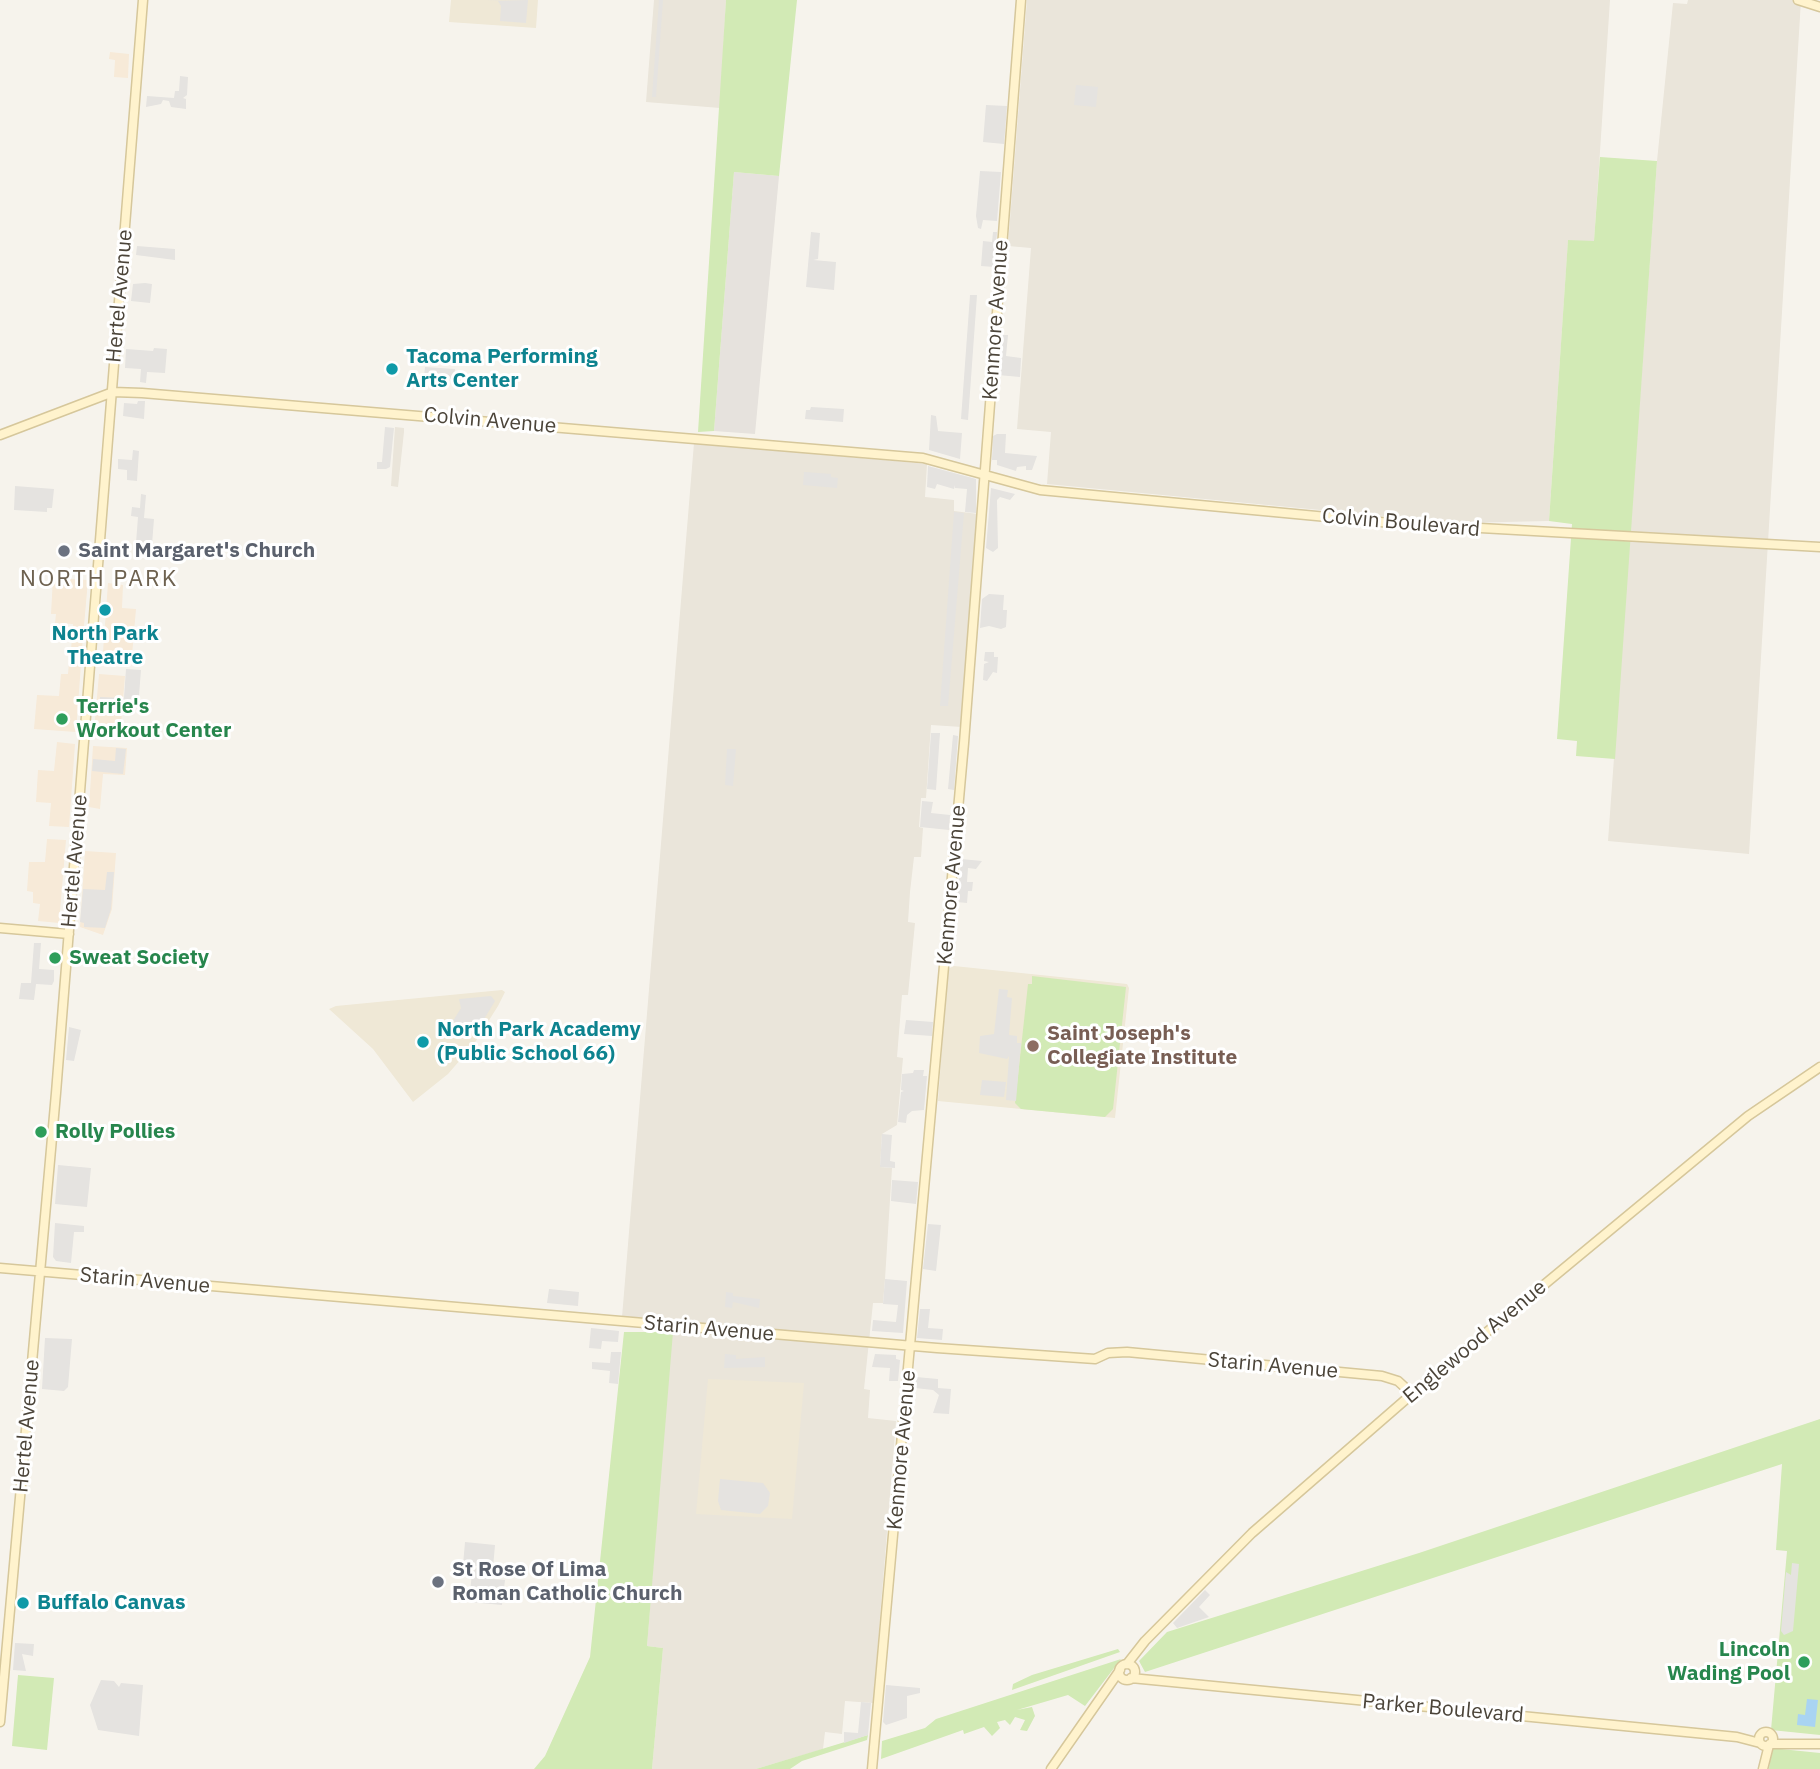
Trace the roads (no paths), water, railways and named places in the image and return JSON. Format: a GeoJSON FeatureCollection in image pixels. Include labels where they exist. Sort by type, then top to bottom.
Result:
{"type":"FeatureCollection","features":[{"type":"Feature","properties":{"kind":"street","name":"Hertel Avenue"},"geometry":{"type":"LineString","coordinates":[[0,1722],[69,934],[143,0]]}},
{"type":"Feature","properties":{"kind":"street","name":"Kenmore Avenue"},"geometry":{"type":"LineString","coordinates":[[872,1769],[964,743],[1021,0]]}},
{"type":"Feature","properties":{"kind":"street"},"geometry":{"type":"LineString","coordinates":[[1798,0],[1820,7]]}},
{"type":"Feature","properties":{"kind":"street","name":"Colvin Avenue"},"geometry":{"type":"LineString","coordinates":[[0,435],[113,392],[856,451],[923,458],[985,473]]}},
{"type":"Feature","properties":{"kind":"street","name":"Colvin Boulevard"},"geometry":{"type":"LineString","coordinates":[[985,473],[1040,490],[1391,523],[1820,547]]}},
{"type":"Feature","properties":{"kind":"street"},"geometry":{"type":"LineString","coordinates":[[0,928],[69,934]]}},
{"type":"Feature","properties":{"kind":"street","name":"Englewood Avenue"},"geometry":{"type":"LineString","coordinates":[[1051,1769],[1110,1686],[1128,1672],[1149,1640],[1252,1533],[1412,1394],[1748,1116],[1820,1067]]}},
{"type":"Feature","properties":{"kind":"street","name":"Starin Avenue"},"geometry":{"type":"LineString","coordinates":[[0,1268],[911,1346],[1095,1359],[1108,1353],[1127,1352],[1373,1376],[1398,1381],[1412,1394]]}},
{"type":"Feature","properties":{"kind":"street","name":"Parker Boulevard"},"geometry":{"type":"LineString","coordinates":[[1128,1672],[1148,1681],[1820,1744]]}},
{"type":"Feature","properties":{"kind":"street"},"geometry":{"type":"LineString","coordinates":[[1763,1766],[1766,1741]]}},
{"type":"Feature","properties":{"kind":"water"},"geometry":{"type":"Polygon","coordinates":[[[1807,1699],[1818,1700],[1815,1727],[1797,1725],[1798,1714],[1805,1715],[1807,1699]]]}},
{"type":"Feature","properties":{"kind":"place","name":"Tacoma Performing Arts Center"},"geometry":{"type":"Point","coordinates":[392,369]}},
{"type":"Feature","properties":{"kind":"place","name":"Saint Margaret's Church"},"geometry":{"type":"Point","coordinates":[64,551]}},
{"type":"Feature","properties":{"kind":"place","name":"North Park Theatre"},"geometry":{"type":"Point","coordinates":[105,610]}},
{"type":"Feature","properties":{"kind":"place","name":"Terrie's Workout Center"},"geometry":{"type":"Point","coordinates":[62,719]}},
{"type":"Feature","properties":{"kind":"place","name":"Sweat Society"},"geometry":{"type":"Point","coordinates":[55,958]}},
{"type":"Feature","properties":{"kind":"place","name":"North Park Academy (Public School 66)"},"geometry":{"type":"Point","coordinates":[423,1042]}},
{"type":"Feature","properties":{"kind":"place","name":"Saint Joseph's Collegiate Institute"},"geometry":{"type":"Point","coordinates":[1033,1046]}},
{"type":"Feature","properties":{"kind":"place","name":"Rolly Pollies"},"geometry":{"type":"Point","coordinates":[41,1132]}},
{"type":"Feature","properties":{"kind":"place","name":"St Rose Of Lima Roman Catholic Church"},"geometry":{"type":"Point","coordinates":[438,1582]}},
{"type":"Feature","properties":{"kind":"place","name":"Buffalo Canvas"},"geometry":{"type":"Point","coordinates":[23,1603]}},
{"type":"Feature","properties":{"kind":"place","name":"Lincoln Wading Pool"},"geometry":{"type":"Point","coordinates":[1804,1662]}},
{"type":"Feature","properties":{"kind":"district","name":"NORTH PARK"},"geometry":{"type":"Point","coordinates":[99,579]}}]}
